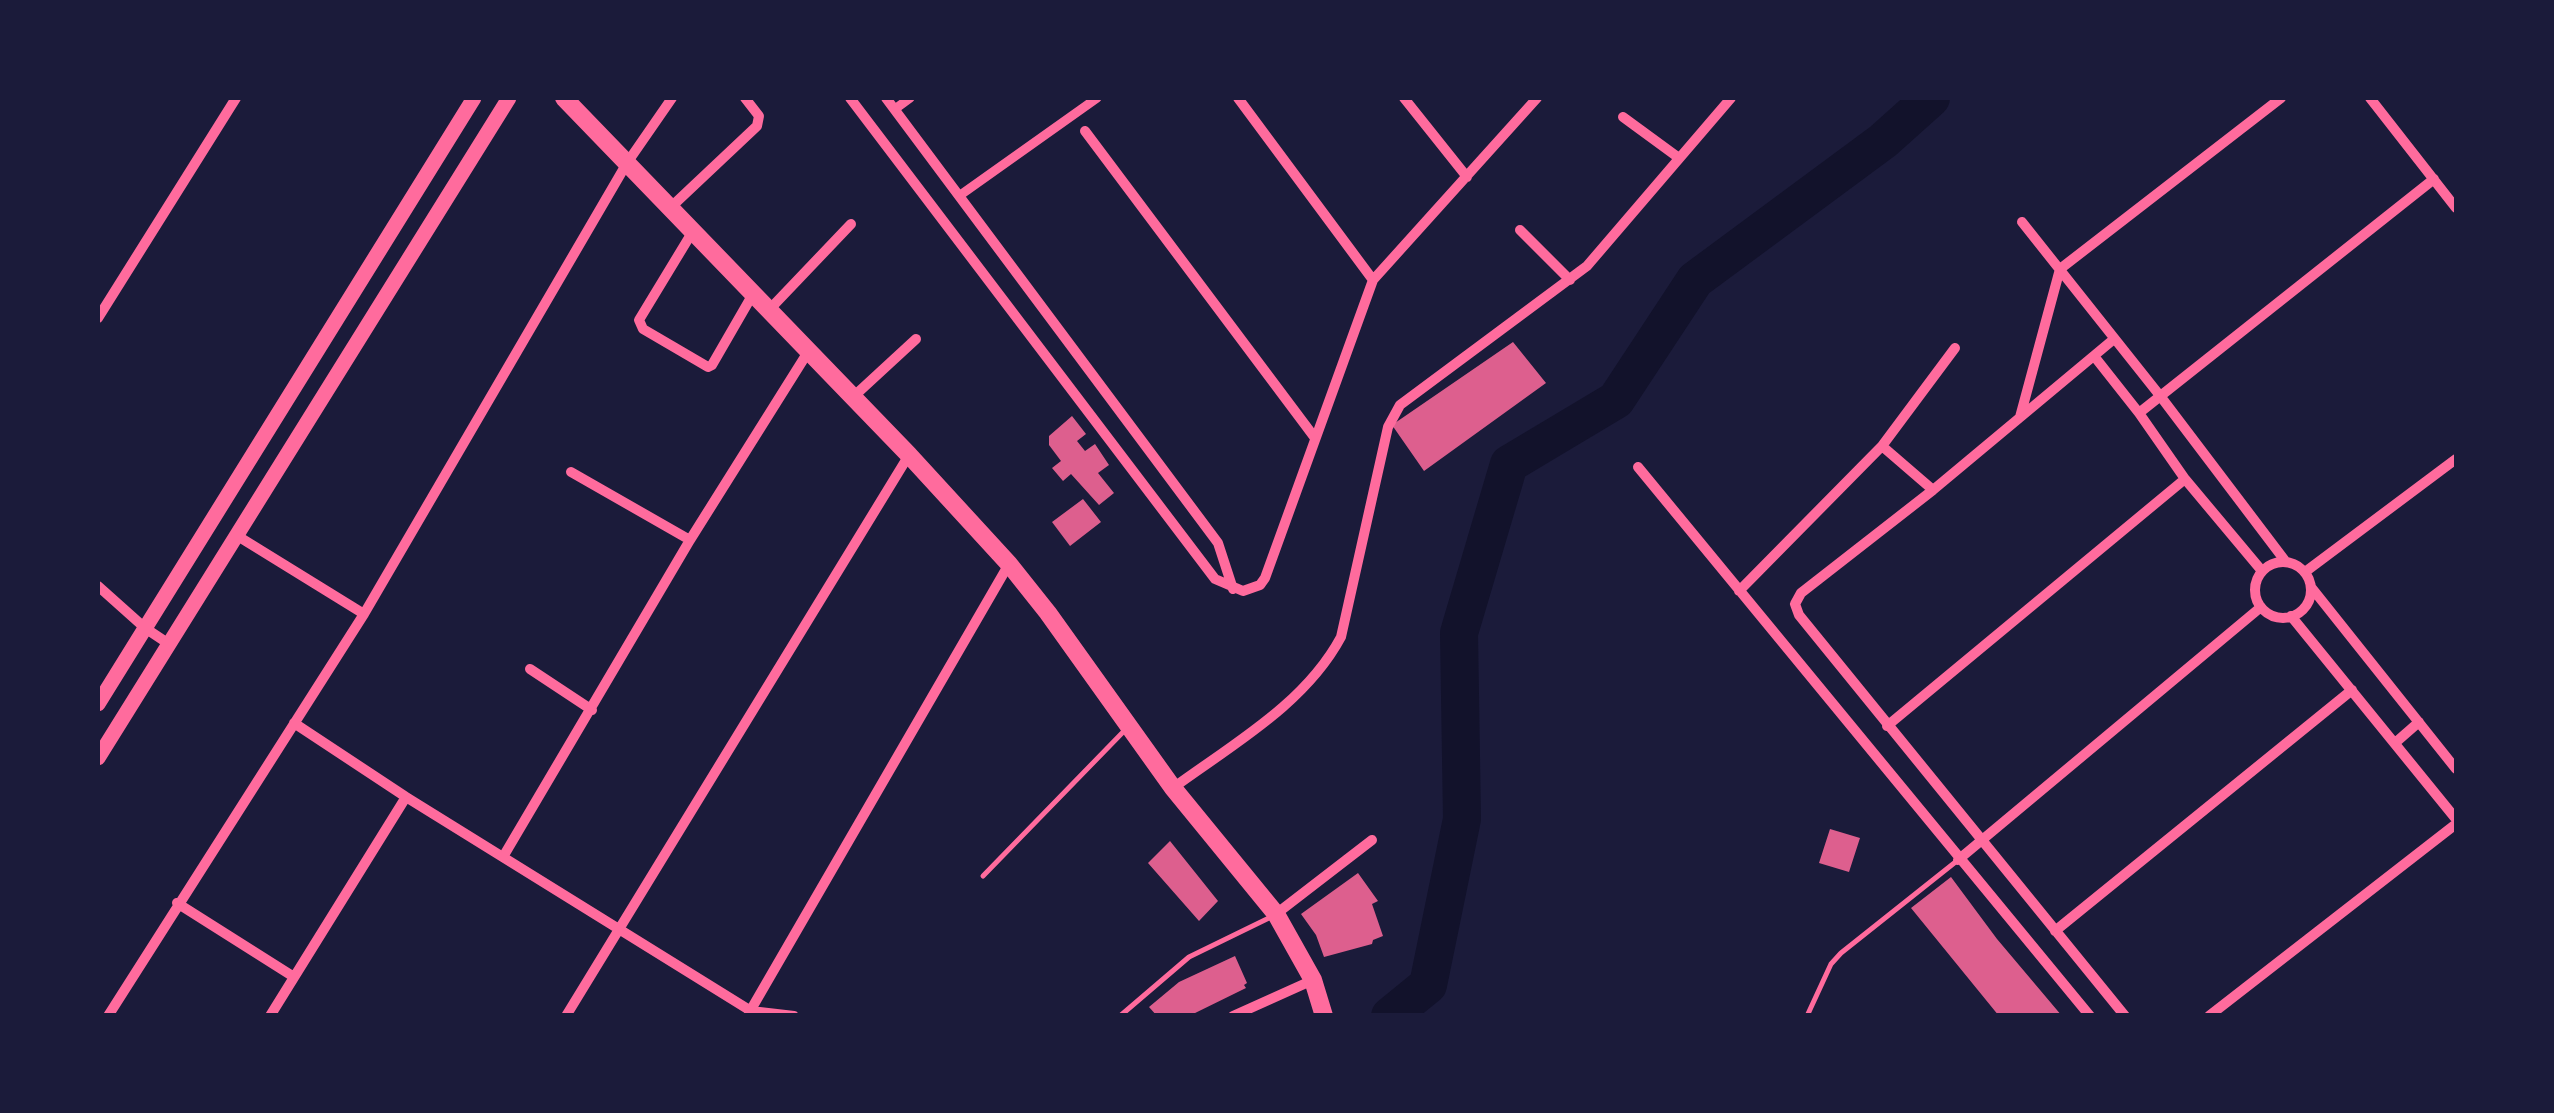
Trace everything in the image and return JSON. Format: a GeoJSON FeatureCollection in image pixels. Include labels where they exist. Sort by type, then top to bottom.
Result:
{"type":"FeatureCollection","features":[{"type":"Feature","properties":{"kind":"main road"},"geometry":{"type":"LineString","coordinates":[[98,704],[474,98]]}},
{"type":"Feature","properties":{"kind":"main road"},"geometry":{"type":"LineString","coordinates":[[98,758],[508,98]]}},
{"type":"Feature","properties":{"kind":"main road"},"geometry":{"type":"LineString","coordinates":[[564,98],[1009,564],[1173,788],[1276,914],[1313,980],[1324,1016]]}},
{"type":"Feature","properties":{"kind":"street"},"geometry":{"type":"LineString","coordinates":[[98,318],[236,98]]}},
{"type":"Feature","properties":{"kind":"street"},"geometry":{"type":"LineString","coordinates":[[98,1008],[108,1015],[364,614],[627,164],[672,98]]}},
{"type":"Feature","properties":{"kind":"street"},"geometry":{"type":"LineString","coordinates":[[670,208],[757,126],[759,116],[745,98]]}},
{"type":"Feature","properties":{"kind":"street"},"geometry":{"type":"LineString","coordinates":[[850,98],[1215,579],[1232,589],[1252,590],[1265,578],[1374,280],[1536,98]]}},
{"type":"Feature","properties":{"kind":"street"},"geometry":{"type":"LineString","coordinates":[[886,98],[1218,543],[1232,589]]}},
{"type":"Feature","properties":{"kind":"street"},"geometry":{"type":"LineString","coordinates":[[895,109],[910,98]]}},
{"type":"Feature","properties":{"kind":"street"},"geometry":{"type":"LineString","coordinates":[[958,196],[1097,98]]}},
{"type":"Feature","properties":{"kind":"street"},"geometry":{"type":"LineString","coordinates":[[1238,98],[1374,280]]}},
{"type":"Feature","properties":{"kind":"street"},"geometry":{"type":"LineString","coordinates":[[1404,98],[1467,178]]}},
{"type":"Feature","properties":{"kind":"street"},"geometry":{"type":"LineString","coordinates":[[1173,788],[1297,696],[1331,655],[1341,637],[1392,414],[1587,266],[1731,98]]}},
{"type":"Feature","properties":{"kind":"street"},"geometry":{"type":"LineString","coordinates":[[2020,417],[2060,269],[2281,98]]}},
{"type":"Feature","properties":{"kind":"street"},"geometry":{"type":"LineString","coordinates":[[2370,98],[2456,208]]}},
{"type":"Feature","properties":{"kind":"street"},"geometry":{"type":"LineString","coordinates":[[1624,116],[1679,158]]}},
{"type":"Feature","properties":{"kind":"street"},"geometry":{"type":"LineString","coordinates":[[1085,132],[1315,438]]}},
{"type":"Feature","properties":{"kind":"street"},"geometry":{"type":"LineString","coordinates":[[2139,413],[2434,179]]}},
{"type":"Feature","properties":{"kind":"street"},"geometry":{"type":"LineString","coordinates":[[2022,222],[2286,562],[2305,572],[2311,587],[2456,769]]}},
{"type":"Feature","properties":{"kind":"street"},"geometry":{"type":"LineString","coordinates":[[769,310],[851,224]]}},
{"type":"Feature","properties":{"kind":"street"},"geometry":{"type":"LineString","coordinates":[[1520,230],[1570,280]]}},
{"type":"Feature","properties":{"kind":"street"},"geometry":{"type":"LineString","coordinates":[[693,231],[639,320],[643,330],[708,367],[753,294]]}},
{"type":"Feature","properties":{"kind":"street"},"geometry":{"type":"LineString","coordinates":[[1027,330],[1047,314]]}},
{"type":"Feature","properties":{"kind":"street"},"geometry":{"type":"LineString","coordinates":[[2114,338],[1933,490],[1801,593],[1796,604],[1798,615],[2125,1016]]}},
{"type":"Feature","properties":{"kind":"street"},"geometry":{"type":"LineString","coordinates":[[852,398],[916,339]]}},
{"type":"Feature","properties":{"kind":"street"},"geometry":{"type":"LineString","coordinates":[[1740,591],[1882,446],[1955,348]]}},
{"type":"Feature","properties":{"kind":"street"},"geometry":{"type":"LineString","coordinates":[[503,857],[690,540],[808,352]]}},
{"type":"Feature","properties":{"kind":"street"},"geometry":{"type":"LineString","coordinates":[[2094,356],[2185,479],[2262,571]]}},
{"type":"Feature","properties":{"kind":"street"},"geometry":{"type":"LineString","coordinates":[[1882,446],[1933,490]]}},
{"type":"Feature","properties":{"kind":"street"},"geometry":{"type":"LineString","coordinates":[[566,1016],[909,455]]}},
{"type":"Feature","properties":{"kind":"street"},"geometry":{"type":"LineString","coordinates":[[2305,572],[2456,459]]}},
{"type":"Feature","properties":{"kind":"street"},"geometry":{"type":"LineString","coordinates":[[1638,467],[2090,1016]]}},
{"type":"Feature","properties":{"kind":"street"},"geometry":{"type":"LineString","coordinates":[[572,472],[690,540]]}},
{"type":"Feature","properties":{"kind":"street"},"geometry":{"type":"LineString","coordinates":[[1887,726],[2185,479]]}},
{"type":"Feature","properties":{"kind":"street"},"geometry":{"type":"LineString","coordinates":[[236,536],[364,614]]}},
{"type":"Feature","properties":{"kind":"street"},"geometry":{"type":"LineString","coordinates":[[2286,562],[2277,562],[2262,571],[2256,585],[2261,607],[2270,614],[2291,616],[2306,605],[2311,587]]}},
{"type":"Feature","properties":{"kind":"street"},"geometry":{"type":"LineString","coordinates":[[749,1013],[1009,564]]}},
{"type":"Feature","properties":{"kind":"street"},"geometry":{"type":"LineString","coordinates":[[98,586],[169,644]]}},
{"type":"Feature","properties":{"kind":"street"},"geometry":{"type":"LineString","coordinates":[[1958,860],[2261,607]]}},
{"type":"Feature","properties":{"kind":"street"},"geometry":{"type":"LineString","coordinates":[[2209,1016],[2456,821],[2291,616]]}},
{"type":"Feature","properties":{"kind":"street"},"geometry":{"type":"LineString","coordinates":[[530,669],[592,710]]}},
{"type":"Feature","properties":{"kind":"street"},"geometry":{"type":"LineString","coordinates":[[2056,931],[2352,690]]}},
{"type":"Feature","properties":{"kind":"street"},"geometry":{"type":"LineString","coordinates":[[2395,743],[2419,722]]}},
{"type":"Feature","properties":{"kind":"street"},"geometry":{"type":"LineString","coordinates":[[294,723],[749,1013],[794,1016]]}},
{"type":"Feature","properties":{"kind":"street"},"geometry":{"type":"LineString","coordinates":[[270,1016],[406,796]]}},
{"type":"Feature","properties":{"kind":"street"},"geometry":{"type":"LineString","coordinates":[[1276,914],[1372,840]]}},
{"type":"Feature","properties":{"kind":"street"},"geometry":{"type":"LineString","coordinates":[[177,904],[294,977]]}},
{"type":"Feature","properties":{"kind":"street"},"geometry":{"type":"LineString","coordinates":[[1233,1016],[1313,980]]}},
{"type":"Feature","properties":{"kind":"lane"},"geometry":{"type":"LineString","coordinates":[[983,876],[1128,726]]}},
{"type":"Feature","properties":{"kind":"lane"},"geometry":{"type":"LineString","coordinates":[[1807,1016],[1840,953],[1958,860]]}},
{"type":"Feature","properties":{"kind":"lane"},"geometry":{"type":"LineString","coordinates":[[1120,1016],[1189,956],[1276,914]]}},
{"type":"Feature","properties":{"kind":"building"},"geometry":{"type":"Polygon","coordinates":[[[1513,342],[1546,383],[1424,471],[1392,425],[1513,342]]]}},
{"type":"Feature","properties":{"kind":"building"},"geometry":{"type":"Polygon","coordinates":[[[1072,416],[1086,434],[1077,441],[1085,451],[1095,444],[1109,465],[1098,473],[1114,493],[1099,505],[1071,474],[1063,481],[1052,468],[1061,461],[1049,445],[1049,436],[1072,416]]]}},
{"type":"Feature","properties":{"kind":"building"},"geometry":{"type":"Polygon","coordinates":[[[1083,499],[1101,522],[1070,546],[1052,522],[1083,499]]]}},
{"type":"Feature","properties":{"kind":"building"},"geometry":{"type":"Polygon","coordinates":[[[1830,829],[1860,838],[1849,872],[1819,863],[1830,829]]]}},
{"type":"Feature","properties":{"kind":"building"},"geometry":{"type":"Polygon","coordinates":[[[1170,841],[1218,901],[1199,921],[1148,863],[1170,841]]]}},
{"type":"Feature","properties":{"kind":"building"},"geometry":{"type":"Polygon","coordinates":[[[1358,873],[1378,901],[1372,904],[1383,936],[1372,944],[1324,957],[1316,935],[1301,914],[1358,873]]]}},
{"type":"Feature","properties":{"kind":"building"},"geometry":{"type":"Polygon","coordinates":[[[1951,877],[2062,1016],[1999,1016],[1911,908],[1951,877]]]}},
{"type":"Feature","properties":{"kind":"building"},"geometry":{"type":"Polygon","coordinates":[[[1235,956],[1246,988],[1189,1016],[1157,1016],[1149,1007],[1179,982],[1235,956]]]}},
{"type":"Feature","properties":{"kind":"waterway"},"geometry":{"type":"LineString","coordinates":[[1390,1016],[1428,985],[1462,819],[1459,633],[1509,464],[1616,400],[1695,280],[1883,141],[1931,98]]}}]}
